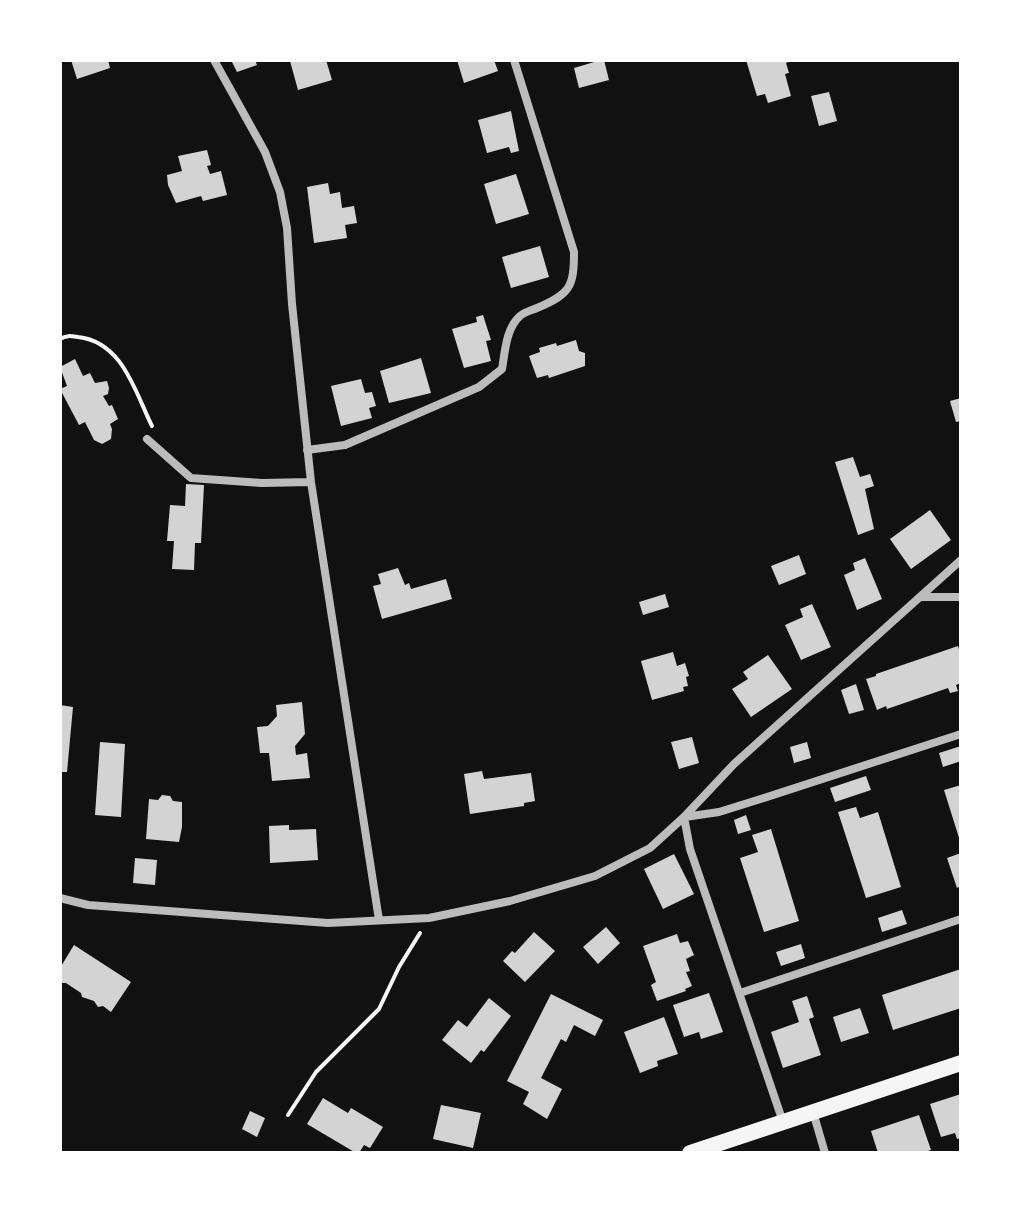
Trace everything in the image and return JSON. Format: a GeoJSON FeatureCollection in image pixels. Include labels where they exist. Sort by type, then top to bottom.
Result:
{"type":"FeatureCollection","features":[{"type":"Feature","properties":{"kind":"main road"},"geometry":{"type":"LineString","coordinates":[[690,1153],[961,1063]]}},
{"type":"Feature","properties":{"kind":"street"},"geometry":{"type":"LineString","coordinates":[[214,60],[265,152],[280,192],[287,228],[311,482],[379,920]]}},
{"type":"Feature","properties":{"kind":"street"},"geometry":{"type":"LineString","coordinates":[[307,450],[345,445],[479,387],[502,369],[510,334],[521,315],[560,298],[574,278],[574,252],[514,60]]}},
{"type":"Feature","properties":{"kind":"street"},"geometry":{"type":"LineString","coordinates":[[147,439],[191,478],[262,483],[311,482]]}},
{"type":"Feature","properties":{"kind":"street"},"geometry":{"type":"LineString","coordinates":[[60,898],[88,905],[313,922],[429,918],[510,901],[595,876],[650,848],[734,764],[961,560]]}},
{"type":"Feature","properties":{"kind":"street"},"geometry":{"type":"LineString","coordinates":[[921,597],[961,597]]}},
{"type":"Feature","properties":{"kind":"street"},"geometry":{"type":"LineString","coordinates":[[684,817],[743,805],[961,734]]}},
{"type":"Feature","properties":{"kind":"street"},"geometry":{"type":"LineString","coordinates":[[684,817],[690,849],[783,1122]]}},
{"type":"Feature","properties":{"kind":"street"},"geometry":{"type":"LineString","coordinates":[[740,993],[961,919]]}},
{"type":"Feature","properties":{"kind":"street"},"geometry":{"type":"LineString","coordinates":[[813,1111],[825,1153]]}},
{"type":"Feature","properties":{"kind":"path"},"geometry":{"type":"LineString","coordinates":[[60,339],[65,336],[84,338],[102,344],[115,353],[152,427],[147,439]]}},
{"type":"Feature","properties":{"kind":"path"},"geometry":{"type":"LineString","coordinates":[[288,1115],[316,1072],[379,1009],[399,967],[429,918]]}},
{"type":"Feature","properties":{"kind":"building"},"geometry":{"type":"Polygon","coordinates":[[[71,60],[108,60],[110,68],[77,79],[71,60]]]}},
{"type":"Feature","properties":{"kind":"building"},"geometry":{"type":"Polygon","coordinates":[[[231,60],[255,60],[257,65],[237,72],[231,60]]]}},
{"type":"Feature","properties":{"kind":"building"},"geometry":{"type":"Polygon","coordinates":[[[326,60],[332,80],[298,90],[290,61],[326,60]]]}},
{"type":"Feature","properties":{"kind":"building"},"geometry":{"type":"Polygon","coordinates":[[[457,60],[494,60],[498,71],[464,83],[457,60]]]}},
{"type":"Feature","properties":{"kind":"building"},"geometry":{"type":"Polygon","coordinates":[[[604,60],[609,80],[579,88],[574,68],[604,60]]]}},
{"type":"Feature","properties":{"kind":"building"},"geometry":{"type":"Polygon","coordinates":[[[746,60],[792,60],[786,63],[789,73],[785,74],[791,96],[768,103],[765,94],[757,96],[746,60]]]}},
{"type":"Feature","properties":{"kind":"building"},"geometry":{"type":"Polygon","coordinates":[[[829,92],[837,121],[819,126],[811,96],[829,92]]]}},
{"type":"Feature","properties":{"kind":"building"},"geometry":{"type":"Polygon","coordinates":[[[511,111],[519,151],[511,153],[509,147],[487,153],[478,120],[511,111]]]}},
{"type":"Feature","properties":{"kind":"building"},"geometry":{"type":"Polygon","coordinates":[[[207,150],[210,174],[221,171],[227,195],[203,201],[201,196],[176,203],[167,175],[182,171],[178,156],[207,150]]]}},
{"type":"Feature","properties":{"kind":"building"},"geometry":{"type":"Polygon","coordinates":[[[516,174],[529,214],[496,224],[484,184],[516,174]]]}},
{"type":"Feature","properties":{"kind":"building"},"geometry":{"type":"Polygon","coordinates":[[[328,183],[330,194],[340,192],[342,208],[354,206],[357,223],[345,225],[347,238],[314,243],[307,187],[328,183]]]}},
{"type":"Feature","properties":{"kind":"building"},"geometry":{"type":"Polygon","coordinates":[[[540,246],[549,277],[511,288],[502,257],[540,246]]]}},
{"type":"Feature","properties":{"kind":"building"},"geometry":{"type":"Polygon","coordinates":[[[483,315],[491,340],[486,341],[491,361],[464,368],[452,329],[477,322],[476,317],[483,315]]]}},
{"type":"Feature","properties":{"kind":"building"},"geometry":{"type":"Polygon","coordinates":[[[576,340],[579,351],[585,353],[585,366],[549,378],[548,375],[537,378],[529,356],[540,352],[539,348],[576,340]]]}},
{"type":"Feature","properties":{"kind":"building"},"geometry":{"type":"Polygon","coordinates":[[[421,358],[431,393],[389,403],[380,371],[421,358]]]}},
{"type":"Feature","properties":{"kind":"building"},"geometry":{"type":"Polygon","coordinates":[[[75,359],[83,376],[90,373],[95,383],[107,381],[108,394],[103,396],[109,406],[112,405],[118,419],[110,424],[111,439],[102,444],[94,440],[85,422],[79,425],[60,389],[67,386],[60,367],[75,359]]]}},
{"type":"Feature","properties":{"kind":"building"},"geometry":{"type":"Polygon","coordinates":[[[361,379],[365,393],[372,392],[376,406],[369,408],[372,418],[341,426],[331,386],[361,379]]]}},
{"type":"Feature","properties":{"kind":"building"},"geometry":{"type":"Polygon","coordinates":[[[961,398],[961,421],[956,422],[950,401],[961,398]]]}},
{"type":"Feature","properties":{"kind":"building"},"geometry":{"type":"Polygon","coordinates":[[[853,457],[860,477],[870,474],[874,486],[865,489],[874,529],[858,535],[835,462],[853,457]]]}},
{"type":"Feature","properties":{"kind":"building"},"geometry":{"type":"Polygon","coordinates":[[[186,484],[204,485],[201,543],[195,543],[194,570],[172,569],[174,541],[167,541],[170,505],[185,506],[186,484]]]}},
{"type":"Feature","properties":{"kind":"building"},"geometry":{"type":"Polygon","coordinates":[[[930,510],[951,540],[911,569],[890,539],[930,510]]]}},
{"type":"Feature","properties":{"kind":"building"},"geometry":{"type":"Polygon","coordinates":[[[799,555],[806,574],[779,585],[771,566],[799,555]]]}},
{"type":"Feature","properties":{"kind":"building"},"geometry":{"type":"Polygon","coordinates":[[[865,558],[882,599],[857,610],[844,575],[855,570],[853,563],[865,558]]]}},
{"type":"Feature","properties":{"kind":"building"},"geometry":{"type":"Polygon","coordinates":[[[398,568],[405,585],[409,583],[411,589],[446,579],[452,599],[382,619],[373,586],[381,584],[378,574],[398,568]]]}},
{"type":"Feature","properties":{"kind":"building"},"geometry":{"type":"Polygon","coordinates":[[[665,594],[669,607],[643,615],[639,602],[665,594]]]}},
{"type":"Feature","properties":{"kind":"building"},"geometry":{"type":"Polygon","coordinates":[[[812,604],[831,647],[801,660],[785,625],[803,617],[800,609],[812,604]]]}},
{"type":"Feature","properties":{"kind":"building"},"geometry":{"type":"Polygon","coordinates":[[[958,646],[961,683],[956,685],[958,691],[950,693],[948,688],[877,710],[866,679],[958,646]]]}},
{"type":"Feature","properties":{"kind":"building"},"geometry":{"type":"Polygon","coordinates":[[[673,652],[677,666],[685,663],[688,686],[683,687],[684,691],[652,700],[641,661],[673,652]]]}},
{"type":"Feature","properties":{"kind":"building"},"geometry":{"type":"Polygon","coordinates":[[[768,655],[792,689],[751,717],[732,689],[748,679],[743,672],[768,655]]]}},
{"type":"Feature","properties":{"kind":"building"},"geometry":{"type":"Polygon","coordinates":[[[856,684],[864,710],[849,714],[841,690],[856,684]]]}},
{"type":"Feature","properties":{"kind":"building"},"geometry":{"type":"Polygon","coordinates":[[[302,702],[305,734],[295,746],[296,755],[307,753],[310,778],[272,781],[269,753],[260,753],[257,727],[268,726],[277,716],[276,705],[302,702]]]}},
{"type":"Feature","properties":{"kind":"building"},"geometry":{"type":"Polygon","coordinates":[[[60,705],[73,707],[67,772],[60,772],[60,705]]]}},
{"type":"Feature","properties":{"kind":"building"},"geometry":{"type":"Polygon","coordinates":[[[692,737],[699,763],[679,769],[671,742],[692,737]]]}},
{"type":"Feature","properties":{"kind":"building"},"geometry":{"type":"Polygon","coordinates":[[[100,742],[125,744],[121,817],[95,815],[100,742]]]}},
{"type":"Feature","properties":{"kind":"building"},"geometry":{"type":"Polygon","coordinates":[[[807,742],[811,758],[794,763],[790,747],[807,742]]]}},
{"type":"Feature","properties":{"kind":"building"},"geometry":{"type":"Polygon","coordinates":[[[961,746],[961,761],[943,767],[939,753],[961,746]]]}},
{"type":"Feature","properties":{"kind":"building"},"geometry":{"type":"Polygon","coordinates":[[[482,771],[484,779],[531,773],[535,801],[524,803],[524,806],[470,814],[464,774],[482,771]]]}},
{"type":"Feature","properties":{"kind":"building"},"geometry":{"type":"Polygon","coordinates":[[[866,776],[871,790],[835,802],[830,788],[866,776]]]}},
{"type":"Feature","properties":{"kind":"building"},"geometry":{"type":"Polygon","coordinates":[[[961,785],[961,841],[960,841],[944,790],[961,785]]]}},
{"type":"Feature","properties":{"kind":"building"},"geometry":{"type":"Polygon","coordinates":[[[162,795],[182,802],[179,842],[146,839],[149,799],[158,800],[162,795]]]}},
{"type":"Feature","properties":{"kind":"building"},"geometry":{"type":"Polygon","coordinates":[[[856,807],[860,818],[878,812],[901,887],[866,898],[838,812],[856,807]]]}},
{"type":"Feature","properties":{"kind":"building"},"geometry":{"type":"Polygon","coordinates":[[[746,815],[751,830],[738,834],[734,820],[746,815]]]}},
{"type":"Feature","properties":{"kind":"building"},"geometry":{"type":"Polygon","coordinates":[[[289,825],[289,830],[316,829],[318,860],[270,863],[269,826],[289,825]]]}},
{"type":"Feature","properties":{"kind":"building"},"geometry":{"type":"Polygon","coordinates":[[[771,829],[799,921],[764,932],[740,858],[758,852],[752,835],[771,829]]]}},
{"type":"Feature","properties":{"kind":"building"},"geometry":{"type":"Polygon","coordinates":[[[961,853],[961,886],[957,888],[947,858],[961,853]]]}},
{"type":"Feature","properties":{"kind":"building"},"geometry":{"type":"Polygon","coordinates":[[[674,854],[694,894],[663,909],[644,869],[674,854]]]}},
{"type":"Feature","properties":{"kind":"building"},"geometry":{"type":"Polygon","coordinates":[[[135,858],[157,860],[155,885],[133,883],[135,858]]]}},
{"type":"Feature","properties":{"kind":"building"},"geometry":{"type":"Polygon","coordinates":[[[902,910],[907,924],[882,932],[878,918],[902,910]]]}},
{"type":"Feature","properties":{"kind":"building"},"geometry":{"type":"Polygon","coordinates":[[[606,927],[620,943],[598,964],[583,947],[606,927]]]}},
{"type":"Feature","properties":{"kind":"building"},"geometry":{"type":"Polygon","coordinates":[[[534,932],[555,951],[525,982],[503,961],[534,932]]]}},
{"type":"Feature","properties":{"kind":"building"},"geometry":{"type":"Polygon","coordinates":[[[677,934],[680,943],[688,941],[694,955],[686,959],[690,971],[686,972],[692,986],[657,1001],[651,985],[656,982],[643,946],[677,934]]]}},
{"type":"Feature","properties":{"kind":"building"},"geometry":{"type":"Polygon","coordinates":[[[801,944],[805,958],[781,966],[776,952],[801,944]]]}},
{"type":"Feature","properties":{"kind":"building"},"geometry":{"type":"Polygon","coordinates":[[[74,945],[131,982],[111,1012],[82,997],[66,983],[60,983],[60,968],[74,945]]]}},
{"type":"Feature","properties":{"kind":"building"},"geometry":{"type":"Polygon","coordinates":[[[961,969],[961,1008],[893,1030],[882,995],[961,969]]]}},
{"type":"Feature","properties":{"kind":"building"},"geometry":{"type":"Polygon","coordinates":[[[709,993],[723,1032],[701,1039],[699,1032],[684,1037],[673,1005],[709,993]]]}},
{"type":"Feature","properties":{"kind":"building"},"geometry":{"type":"Polygon","coordinates":[[[551,994],[603,1020],[595,1036],[574,1025],[566,1042],[561,1039],[541,1078],[562,1089],[547,1119],[523,1104],[529,1092],[507,1081],[551,994]]]}},
{"type":"Feature","properties":{"kind":"building"},"geometry":{"type":"Polygon","coordinates":[[[807,996],[814,1017],[809,1019],[821,1055],[783,1068],[771,1032],[799,1022],[792,1001],[807,996]]]}},
{"type":"Feature","properties":{"kind":"building"},"geometry":{"type":"Polygon","coordinates":[[[489,998],[511,1016],[484,1052],[481,1050],[471,1063],[442,1040],[458,1020],[467,1027],[489,998]]]}},
{"type":"Feature","properties":{"kind":"building"},"geometry":{"type":"Polygon","coordinates":[[[860,1008],[869,1033],[841,1042],[833,1017],[860,1008]]]}},
{"type":"Feature","properties":{"kind":"building"},"geometry":{"type":"Polygon","coordinates":[[[664,1017],[678,1054],[657,1061],[658,1066],[640,1073],[624,1032],[664,1017]]]}},
{"type":"Feature","properties":{"kind":"building"},"geometry":{"type":"Polygon","coordinates":[[[961,1094],[961,1138],[957,1139],[955,1133],[941,1137],[930,1104],[961,1094]]]}},
{"type":"Feature","properties":{"kind":"building"},"geometry":{"type":"Polygon","coordinates":[[[323,1098],[348,1113],[351,1108],[383,1127],[370,1148],[364,1145],[356,1153],[307,1124],[323,1098]]]}},
{"type":"Feature","properties":{"kind":"building"},"geometry":{"type":"Polygon","coordinates":[[[441,1105],[481,1113],[473,1148],[433,1139],[441,1105]]]}},
{"type":"Feature","properties":{"kind":"building"},"geometry":{"type":"Polygon","coordinates":[[[250,1111],[265,1118],[257,1137],[242,1129],[250,1111]]]}},
{"type":"Feature","properties":{"kind":"building"},"geometry":{"type":"Polygon","coordinates":[[[919,1115],[931,1150],[921,1153],[878,1153],[871,1131],[919,1115]]]}}]}
